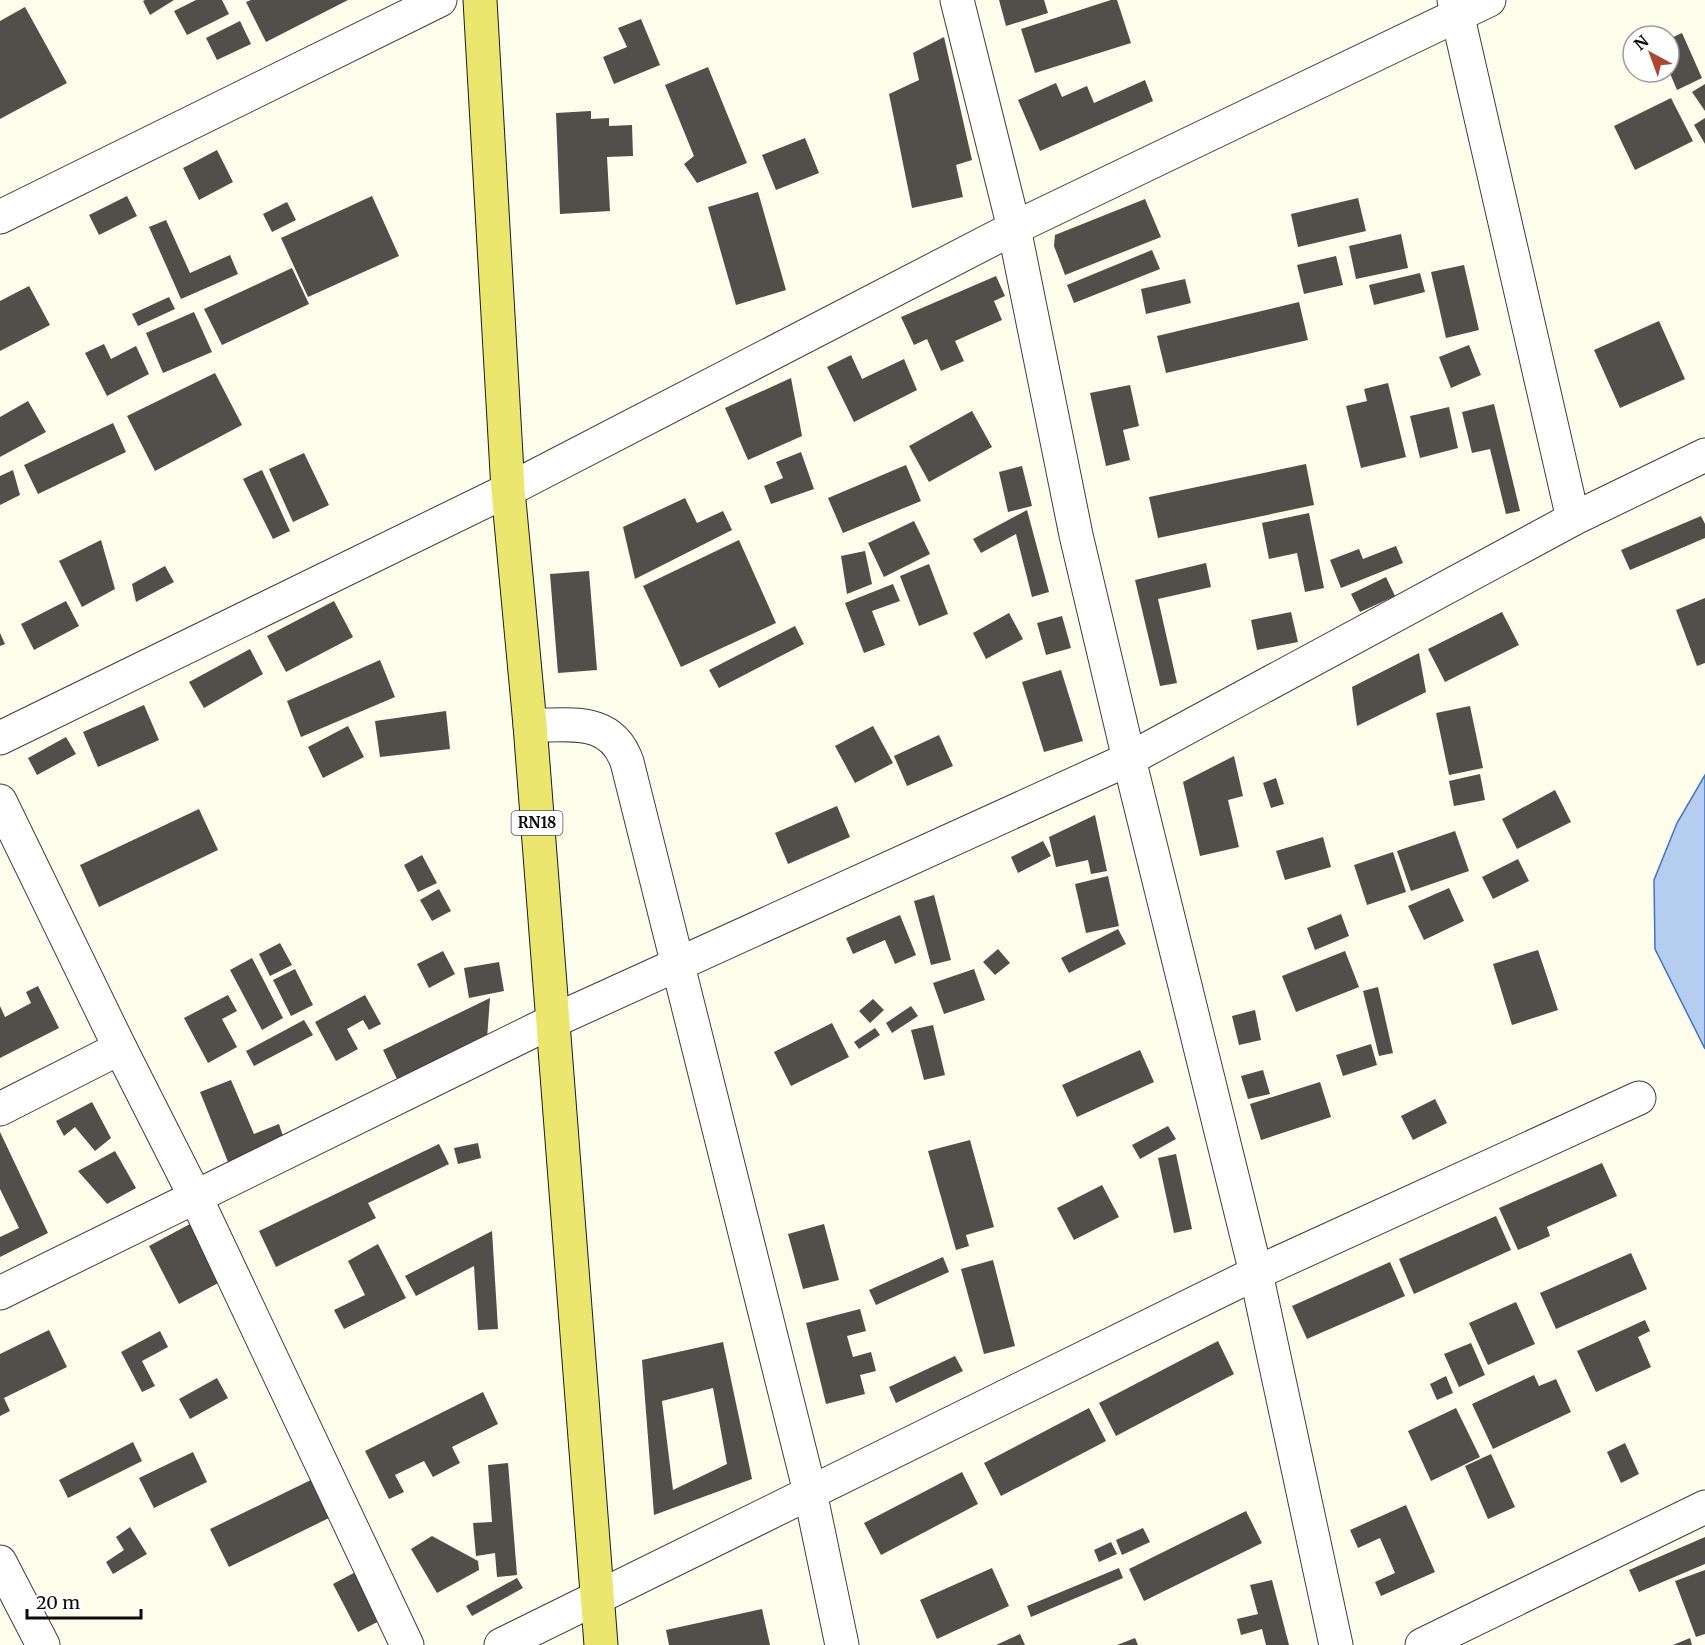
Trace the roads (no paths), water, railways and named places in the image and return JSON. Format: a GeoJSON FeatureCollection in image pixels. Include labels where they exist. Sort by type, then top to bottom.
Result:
{"type":"FeatureCollection","features":[{"type":"Feature","properties":{"kind":"main road","name":"RN18"},"geometry":{"type":"LineString","coordinates":[[480,0],[508,490],[530,725],[550,1022],[601,1645]]}},
{"type":"Feature","properties":{"kind":"street"},"geometry":{"type":"LineString","coordinates":[[0,217],[440,0]]}},
{"type":"Feature","properties":{"kind":"street"},"geometry":{"type":"LineString","coordinates":[[957,0],[1014,228],[1076,535],[1256,1273],[1336,1645]]}},
{"type":"Feature","properties":{"kind":"street"},"geometry":{"type":"LineString","coordinates":[[0,738],[508,490],[1014,228],[1456,8],[1489,0]]}},
{"type":"Feature","properties":{"kind":"street"},"geometry":{"type":"LineString","coordinates":[[1456,8],[1573,519]]}},
{"type":"Feature","properties":{"kind":"street"},"geometry":{"type":"LineString","coordinates":[[0,1293],[550,1022],[1129,759],[1573,519],[1705,455]]}},
{"type":"Feature","properties":{"kind":"street"},"geometry":{"type":"LineString","coordinates":[[530,725],[596,727],[612,735],[623,749],[810,1492],[842,1645]]}},
{"type":"Feature","properties":{"kind":"street"},"geometry":{"type":"LineString","coordinates":[[0,801],[196,1198],[407,1645]]}},
{"type":"Feature","properties":{"kind":"street"},"geometry":{"type":"LineString","coordinates":[[0,1108],[120,1048]]}},
{"type":"Feature","properties":{"kind":"street"},"geometry":{"type":"LineString","coordinates":[[501,1645],[1256,1273],[1639,1098]]}},
{"type":"Feature","properties":{"kind":"street"},"geometry":{"type":"LineString","coordinates":[[1422,1645],[1705,1507]]}},
{"type":"Feature","properties":{"kind":"street"},"geometry":{"type":"LineString","coordinates":[[0,1562],[43,1645]]}},
{"type":"Feature","properties":{"kind":"water"},"geometry":{"type":"Polygon","coordinates":[[[1705,775],[1705,1049],[1655,949],[1654,880],[1677,823],[1705,775]]]}}]}
